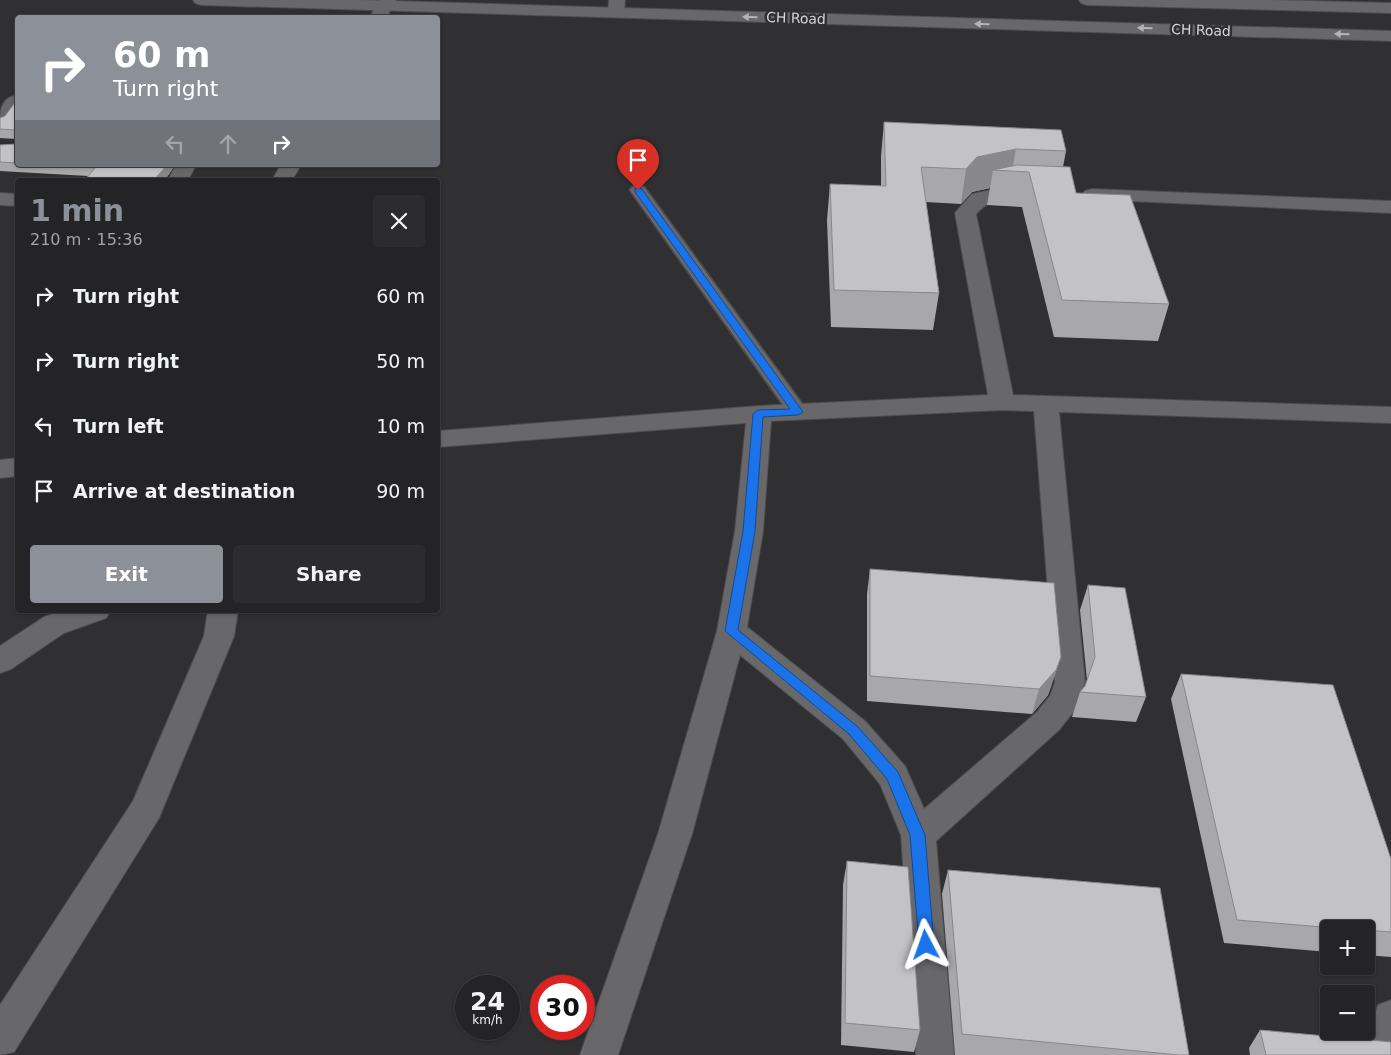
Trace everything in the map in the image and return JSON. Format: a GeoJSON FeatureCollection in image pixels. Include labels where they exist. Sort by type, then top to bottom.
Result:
{"type":"FeatureCollection","features":[{"type":"Feature","properties":{"kind":"street","name":"CH Road"},"geometry":{"type":"LineString","coordinates":[[200,0],[383,8],[616,6],[1391,36]]}},
{"type":"Feature","properties":{"kind":"street","name":"CH Road"},"geometry":{"type":"LineString","coordinates":[[1087,0],[1391,8]]}},
{"type":"Feature","properties":{"kind":"street"},"geometry":{"type":"LineString","coordinates":[[0,120],[10,100]]}},
{"type":"Feature","properties":{"kind":"street"},"geometry":{"type":"LineString","coordinates":[[283,178],[290,167]]}},
{"type":"Feature","properties":{"kind":"street"},"geometry":{"type":"LineString","coordinates":[[1002,402],[965,212],[979,198],[1010,192],[1391,207]]}},
{"type":"Feature","properties":{"kind":"street"},"geometry":{"type":"LineString","coordinates":[[0,199],[15,200]]}},
{"type":"Feature","properties":{"kind":"street"},"geometry":{"type":"LineString","coordinates":[[440,439],[758,414],[1002,402],[1391,415]]}},
{"type":"Feature","properties":{"kind":"street"},"geometry":{"type":"LineString","coordinates":[[918,835],[1048,721],[1064,701],[1070,682],[1046,403]]}},
{"type":"Feature","properties":{"kind":"street"},"geometry":{"type":"LineString","coordinates":[[599,1055],[675,834],[732,631],[749,531],[758,414]]}},
{"type":"Feature","properties":{"kind":"street"},"geometry":{"type":"LineString","coordinates":[[0,469],[15,467]]}},
{"type":"Feature","properties":{"kind":"street"},"geometry":{"type":"LineString","coordinates":[[0,661],[54,625],[88,613]]}},
{"type":"Feature","properties":{"kind":"street"},"geometry":{"type":"LineString","coordinates":[[0,1039],[147,808],[219,636],[223,613]]}},
{"type":"Feature","properties":{"kind":"street"},"geometry":{"type":"LineString","coordinates":[[732,631],[854,730],[893,776],[918,835],[935,1055]]}},
{"type":"Feature","properties":{"kind":"street"},"geometry":{"type":"LineString","coordinates":[[1379,1055],[1379,1050],[1391,1018]]}},
{"type":"Feature","properties":{"kind":"lane"},"geometry":{"type":"LineString","coordinates":[[638,190],[798,412]]}},
{"type":"Feature","properties":{"kind":"building"},"geometry":{"type":"Polygon","coordinates":[[[15,102],[15,130],[0,129],[0,118],[5,116],[15,102]]]}},
{"type":"Feature","properties":{"kind":"building"},"geometry":{"type":"Polygon","coordinates":[[[884,122],[1061,130],[1066,151],[1016,149],[977,157],[966,169],[921,167],[939,293],[834,290],[830,184],[886,186],[884,122]]]}},
{"type":"Feature","properties":{"kind":"building"},"geometry":{"type":"Polygon","coordinates":[[[15,144],[15,163],[0,162],[0,145],[15,144]]]}},
{"type":"Feature","properties":{"kind":"building"},"geometry":{"type":"Polygon","coordinates":[[[1017,165],[1070,167],[1076,193],[1130,195],[1169,304],[1062,300],[1029,172],[993,170],[1017,165]]]}},
{"type":"Feature","properties":{"kind":"building"},"geometry":{"type":"Polygon","coordinates":[[[78,167],[165,167],[156,178],[87,178],[95,168],[78,167]]]}},
{"type":"Feature","properties":{"kind":"building"},"geometry":{"type":"Polygon","coordinates":[[[870,569],[1054,583],[1061,657],[1056,670],[1039,689],[870,676],[870,569]]]}},
{"type":"Feature","properties":{"kind":"building"},"geometry":{"type":"Polygon","coordinates":[[[1088,585],[1125,588],[1146,697],[1080,692],[1085,686],[1095,657],[1088,585]]]}},
{"type":"Feature","properties":{"kind":"building"},"geometry":{"type":"Polygon","coordinates":[[[1181,674],[1333,685],[1391,859],[1391,932],[1375,931],[1375,920],[1320,920],[1320,927],[1237,920],[1181,674]]]}},
{"type":"Feature","properties":{"kind":"building"},"geometry":{"type":"Polygon","coordinates":[[[847,861],[908,867],[920,1030],[845,1023],[847,861]]]}},
{"type":"Feature","properties":{"kind":"building"},"geometry":{"type":"Polygon","coordinates":[[[948,870],[1160,888],[1189,1055],[962,1034],[948,870]]]}},
{"type":"Feature","properties":{"kind":"building"},"geometry":{"type":"Polygon","coordinates":[[[1260,1030],[1320,1035],[1320,1040],[1391,1042],[1391,1055],[1266,1055],[1260,1030]]]}},
{"type":"Feature","properties":{"kind":"route"},"geometry":{"type":"LineString","coordinates":[[638,190],[798,412],[758,414],[749,531],[732,631],[854,730],[893,776],[918,835],[926,945]]}}]}
